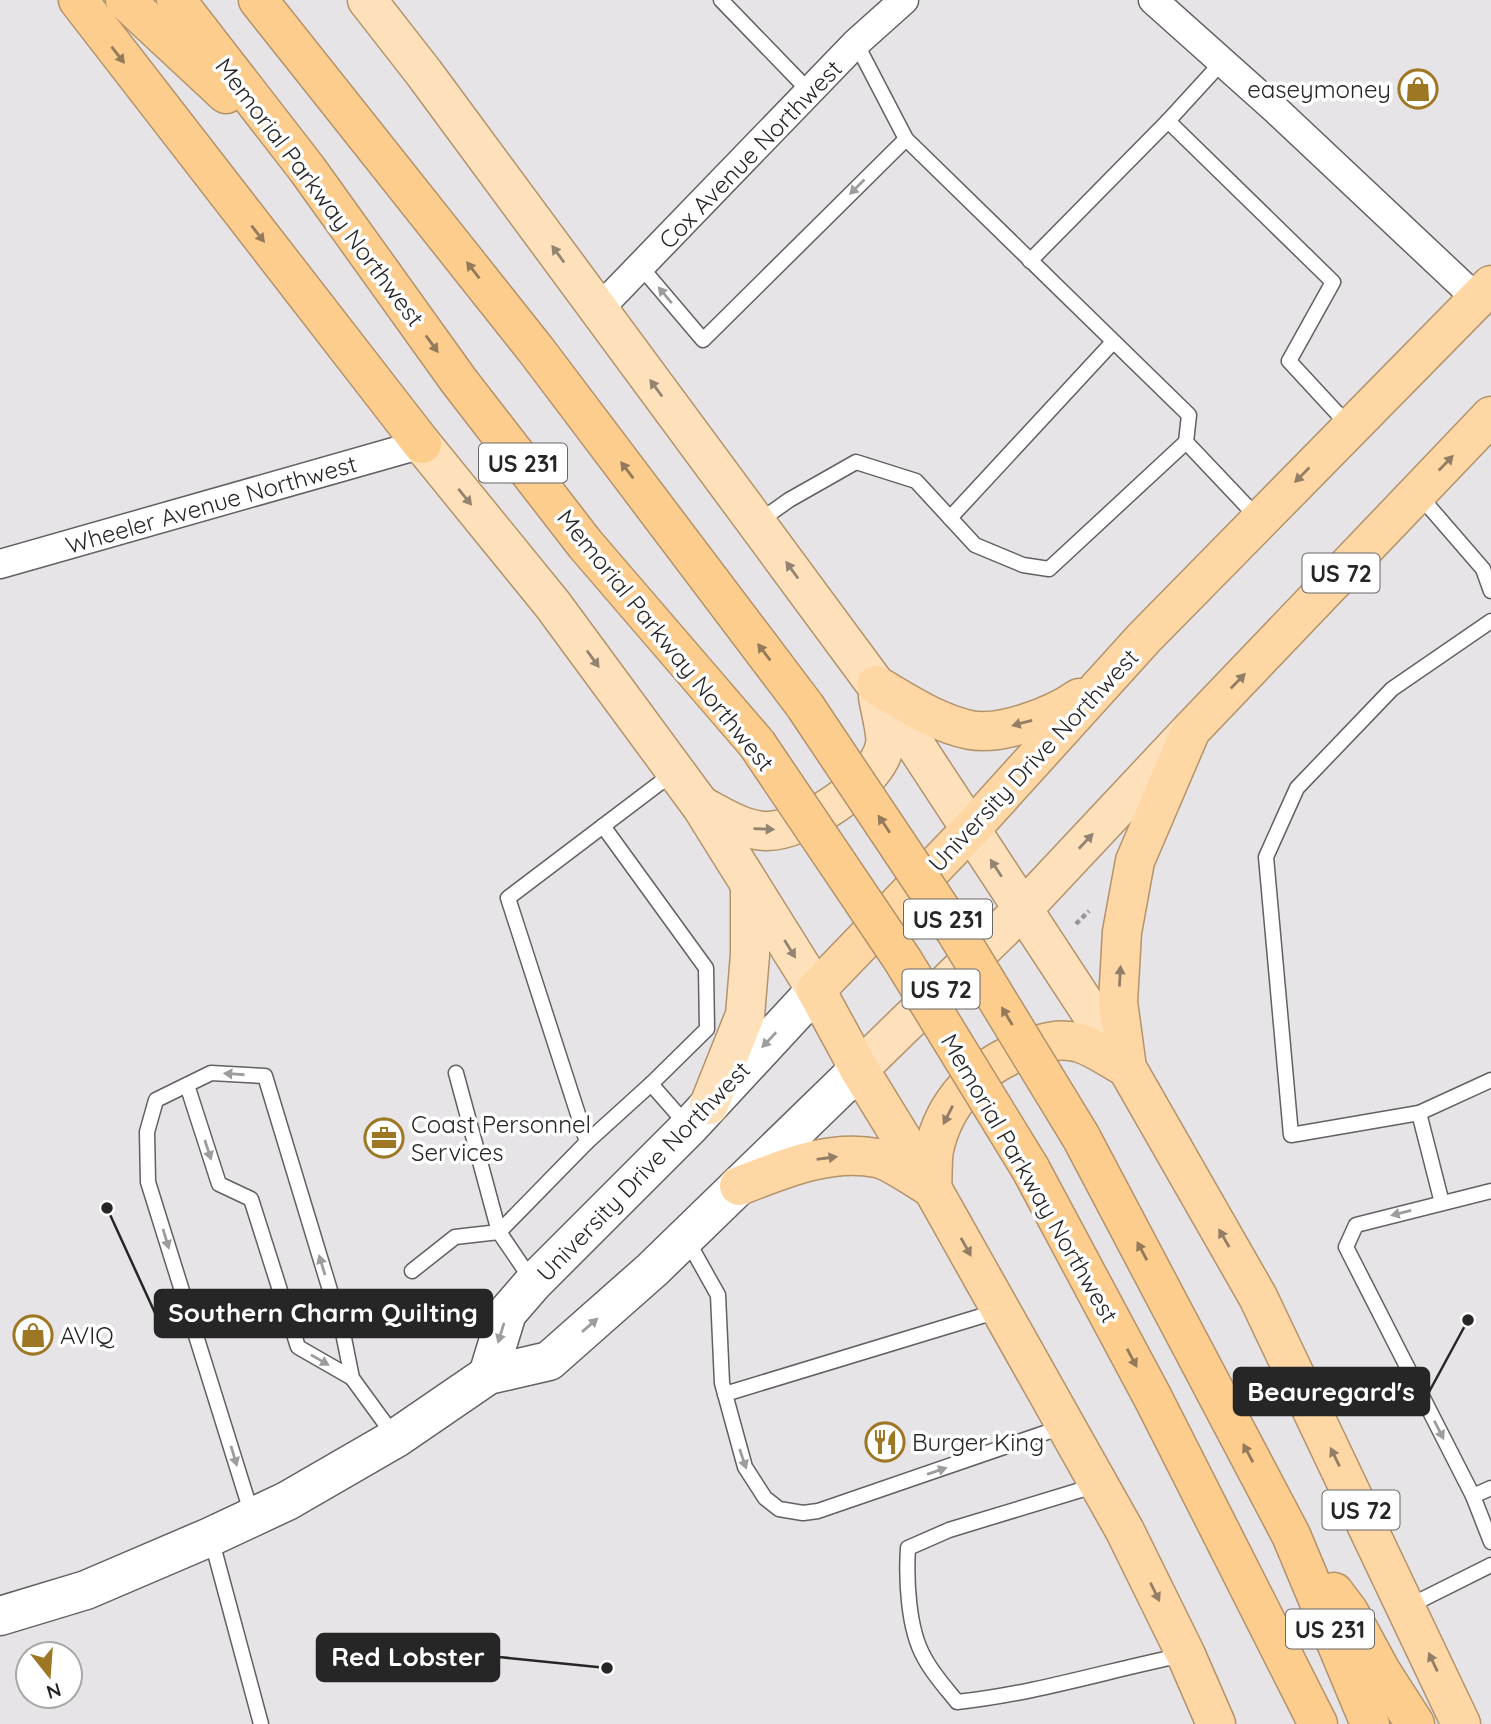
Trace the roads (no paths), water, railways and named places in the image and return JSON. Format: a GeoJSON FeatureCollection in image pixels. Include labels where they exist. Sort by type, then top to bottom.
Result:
{"type":"FeatureCollection","features":[{"type":"Feature","properties":{"kind":"highway"},"geometry":{"type":"LineString","coordinates":[[78,0],[422,444]]}},
{"type":"Feature","properties":{"kind":"highway"},"geometry":{"type":"LineString","coordinates":[[125,0],[306,169]]}},
{"type":"Feature","properties":{"kind":"highway","name":"Memorial Parkway Northwest"},"geometry":{"type":"LineString","coordinates":[[177,0],[306,169],[459,381],[585,544],[757,744],[902,959],[1030,1168],[1153,1398],[1318,1724]]}},
{"type":"Feature","properties":{"kind":"highway","name":"US 231"},"geometry":{"type":"LineString","coordinates":[[258,0],[536,350],[805,706],[956,932],[1081,1137],[1291,1535],[1370,1724]]}},
{"type":"Feature","properties":{"kind":"highway"},"geometry":{"type":"LineString","coordinates":[[288,0],[373,144]]}},
{"type":"Feature","properties":{"kind":"highway","name":"University Drive Northwest"},"geometry":{"type":"LineString","coordinates":[[816,990],[971,829],[1104,682],[1259,519],[1484,292]]}},
{"type":"Feature","properties":{"kind":"highway","name":"US 72"},"geometry":{"type":"LineString","coordinates":[[1461,1724],[1258,1297],[1127,1068],[1118,1002],[1122,932],[1135,862],[1191,730],[1491,416]]}},
{"type":"Feature","properties":{"kind":"highway"},"geometry":{"type":"LineString","coordinates":[[876,685],[934,718],[971,730],[1000,729],[1032,720],[1066,707],[1104,682]]}},
{"type":"Feature","properties":{"kind":"highway"},"geometry":{"type":"LineString","coordinates":[[816,990],[859,1069],[932,1188],[1125,1531],[1186,1655],[1216,1724]]}},
{"type":"Feature","properties":{"kind":"highway"},"geometry":{"type":"LineString","coordinates":[[932,1188],[937,1139],[962,1090],[986,1069],[1014,1054],[1051,1040],[1080,1043],[1127,1068]]}},
{"type":"Feature","properties":{"kind":"highway"},"geometry":{"type":"LineString","coordinates":[[739,1186],[795,1164],[830,1156],[880,1158],[932,1188]]}},
{"type":"Feature","properties":{"kind":"highway"},"geometry":{"type":"LineString","coordinates":[[1291,1535],[1349,1612],[1381,1671],[1415,1724]]}},
{"type":"Feature","properties":{"kind":"highway"},"geometry":{"type":"LineString","coordinates":[[1228,1547],[1289,1724]]}},
{"type":"Feature","properties":{"kind":"main road"},"geometry":{"type":"LineString","coordinates":[[366,0],[424,73],[876,685],[1127,1068]]}},
{"type":"Feature","properties":{"kind":"main road"},"geometry":{"type":"LineString","coordinates":[[422,444],[553,604],[676,771],[701,806],[816,990]]}},
{"type":"Feature","properties":{"kind":"main road"},"geometry":{"type":"LineString","coordinates":[[701,806],[743,827],[768,831],[821,814],[870,776],[885,745],[876,685]]}},
{"type":"Feature","properties":{"kind":"main road","name":"US 72"},"geometry":{"type":"LineString","coordinates":[[859,1069],[1023,909],[1191,730]]}},
{"type":"Feature","properties":{"kind":"main road"},"geometry":{"type":"LineString","coordinates":[[699,1116],[745,1015],[750,956],[750,883]]}},
{"type":"Feature","properties":{"kind":"main road","name":"University Drive Northwest"},"geometry":{"type":"LineString","coordinates":[[488,1375],[507,1313],[533,1283],[699,1116],[816,990]]}},
{"type":"Feature","properties":{"kind":"main road"},"geometry":{"type":"LineString","coordinates":[[0,1616],[86,1590],[210,1537],[287,1501],[396,1438],[488,1375],[549,1361],[652,1270],[859,1069]]}},
{"type":"Feature","properties":{"kind":"street","name":"Cox Avenue Northwest"},"geometry":{"type":"LineString","coordinates":[[598,309],[856,43],[904,0]]}},
{"type":"Feature","properties":{"kind":"street"},"geometry":{"type":"LineString","coordinates":[[1153,0],[1484,292]]}},
{"type":"Feature","properties":{"kind":"street","name":"Wheeler Avenue Northwest"},"geometry":{"type":"LineString","coordinates":[[0,564],[422,444]]}},
{"type":"Feature","properties":{"kind":"lane"},"geometry":{"type":"LineString","coordinates":[[721,0],[810,92]]}},
{"type":"Feature","properties":{"kind":"lane"},"geometry":{"type":"LineString","coordinates":[[757,523],[789,500],[856,462],[916,481],[975,545],[1023,565],[1048,569],[1186,442],[1189,415],[906,139],[856,43]]}},
{"type":"Feature","properties":{"kind":"lane"},"geometry":{"type":"LineString","coordinates":[[1030,261],[1168,121],[1222,62]]}},
{"type":"Feature","properties":{"kind":"lane"},"geometry":{"type":"LineString","coordinates":[[1168,121],[1333,282],[1289,361],[1350,427]]}},
{"type":"Feature","properties":{"kind":"lane"},"geometry":{"type":"LineString","coordinates":[[641,267],[703,340],[906,139]]}},
{"type":"Feature","properties":{"kind":"lane"},"geometry":{"type":"LineString","coordinates":[[950,518],[1113,342]]}},
{"type":"Feature","properties":{"kind":"lane"},"geometry":{"type":"LineString","coordinates":[[1186,442],[1259,519]]}},
{"type":"Feature","properties":{"kind":"lane"},"geometry":{"type":"LineString","coordinates":[[1417,493],[1483,569],[1491,591]]}},
{"type":"Feature","properties":{"kind":"lane"},"geometry":{"type":"LineString","coordinates":[[1491,621],[1392,689],[1297,788],[1266,857],[1291,1135],[1419,1113],[1491,1080]]}},
{"type":"Feature","properties":{"kind":"lane"},"geometry":{"type":"LineString","coordinates":[[587,1142],[508,898],[676,771]]}},
{"type":"Feature","properties":{"kind":"lane"},"geometry":{"type":"LineString","coordinates":[[412,1271],[455,1237],[499,1232],[587,1142],[706,1029],[706,968],[603,826]]}},
{"type":"Feature","properties":{"kind":"lane"},"geometry":{"type":"LineString","coordinates":[[253,1517],[148,1182],[146,1132],[156,1100],[211,1073],[265,1076],[343,1333],[352,1378]]}},
{"type":"Feature","properties":{"kind":"lane"},"geometry":{"type":"LineString","coordinates":[[456,1073],[499,1232],[533,1283]]}},
{"type":"Feature","properties":{"kind":"lane"},"geometry":{"type":"LineString","coordinates":[[187,1084],[219,1184],[251,1199],[298,1347],[352,1378],[396,1438]]}},
{"type":"Feature","properties":{"kind":"lane"},"geometry":{"type":"LineString","coordinates":[[651,1084],[699,1116]]}},
{"type":"Feature","properties":{"kind":"lane"},"geometry":{"type":"LineString","coordinates":[[1419,1113],[1442,1203]]}},
{"type":"Feature","properties":{"kind":"lane"},"geometry":{"type":"LineString","coordinates":[[1491,1191],[1356,1225],[1346,1247],[1473,1496],[1491,1542]]}},
{"type":"Feature","properties":{"kind":"lane"},"geometry":{"type":"LineString","coordinates":[[686,1237],[718,1295],[722,1383],[745,1467],[765,1497],[779,1509],[803,1513],[818,1511],[1066,1426]]}},
{"type":"Feature","properties":{"kind":"lane"},"geometry":{"type":"LineString","coordinates":[[725,1394],[1001,1310]]}},
{"type":"Feature","properties":{"kind":"lane"},"geometry":{"type":"LineString","coordinates":[[1099,1484],[949,1530],[908,1548],[906,1576],[912,1618],[923,1656],[957,1702],[997,1698],[1186,1655]]}},
{"type":"Feature","properties":{"kind":"lane"},"geometry":{"type":"LineString","coordinates":[[1473,1496],[1491,1488]]}},
{"type":"Feature","properties":{"kind":"lane"},"geometry":{"type":"LineString","coordinates":[[210,1537],[261,1724]]}},
{"type":"Feature","properties":{"kind":"lane"},"geometry":{"type":"LineString","coordinates":[[1407,1607],[1491,1565]]}},
{"type":"Feature","properties":{"kind":"place","name":"easeymoney"},"geometry":{"type":"Point","coordinates":[1418,89]}},
{"type":"Feature","properties":{"kind":"place","name":"Coast Personnel Services"},"geometry":{"type":"Point","coordinates":[384,1138]}},
{"type":"Feature","properties":{"kind":"place","name":"Southern Charm Quilting"},"geometry":{"type":"Point","coordinates":[107,1208]}},
{"type":"Feature","properties":{"kind":"place","name":"Beauregard's"},"geometry":{"type":"Point","coordinates":[1468,1320]}},
{"type":"Feature","properties":{"kind":"place","name":"AVIQ"},"geometry":{"type":"Point","coordinates":[33,1335]}},
{"type":"Feature","properties":{"kind":"place","name":"Burger King"},"geometry":{"type":"Point","coordinates":[885,1442]}},
{"type":"Feature","properties":{"kind":"place","name":"Red Lobster"},"geometry":{"type":"Point","coordinates":[607,1668]}}]}
